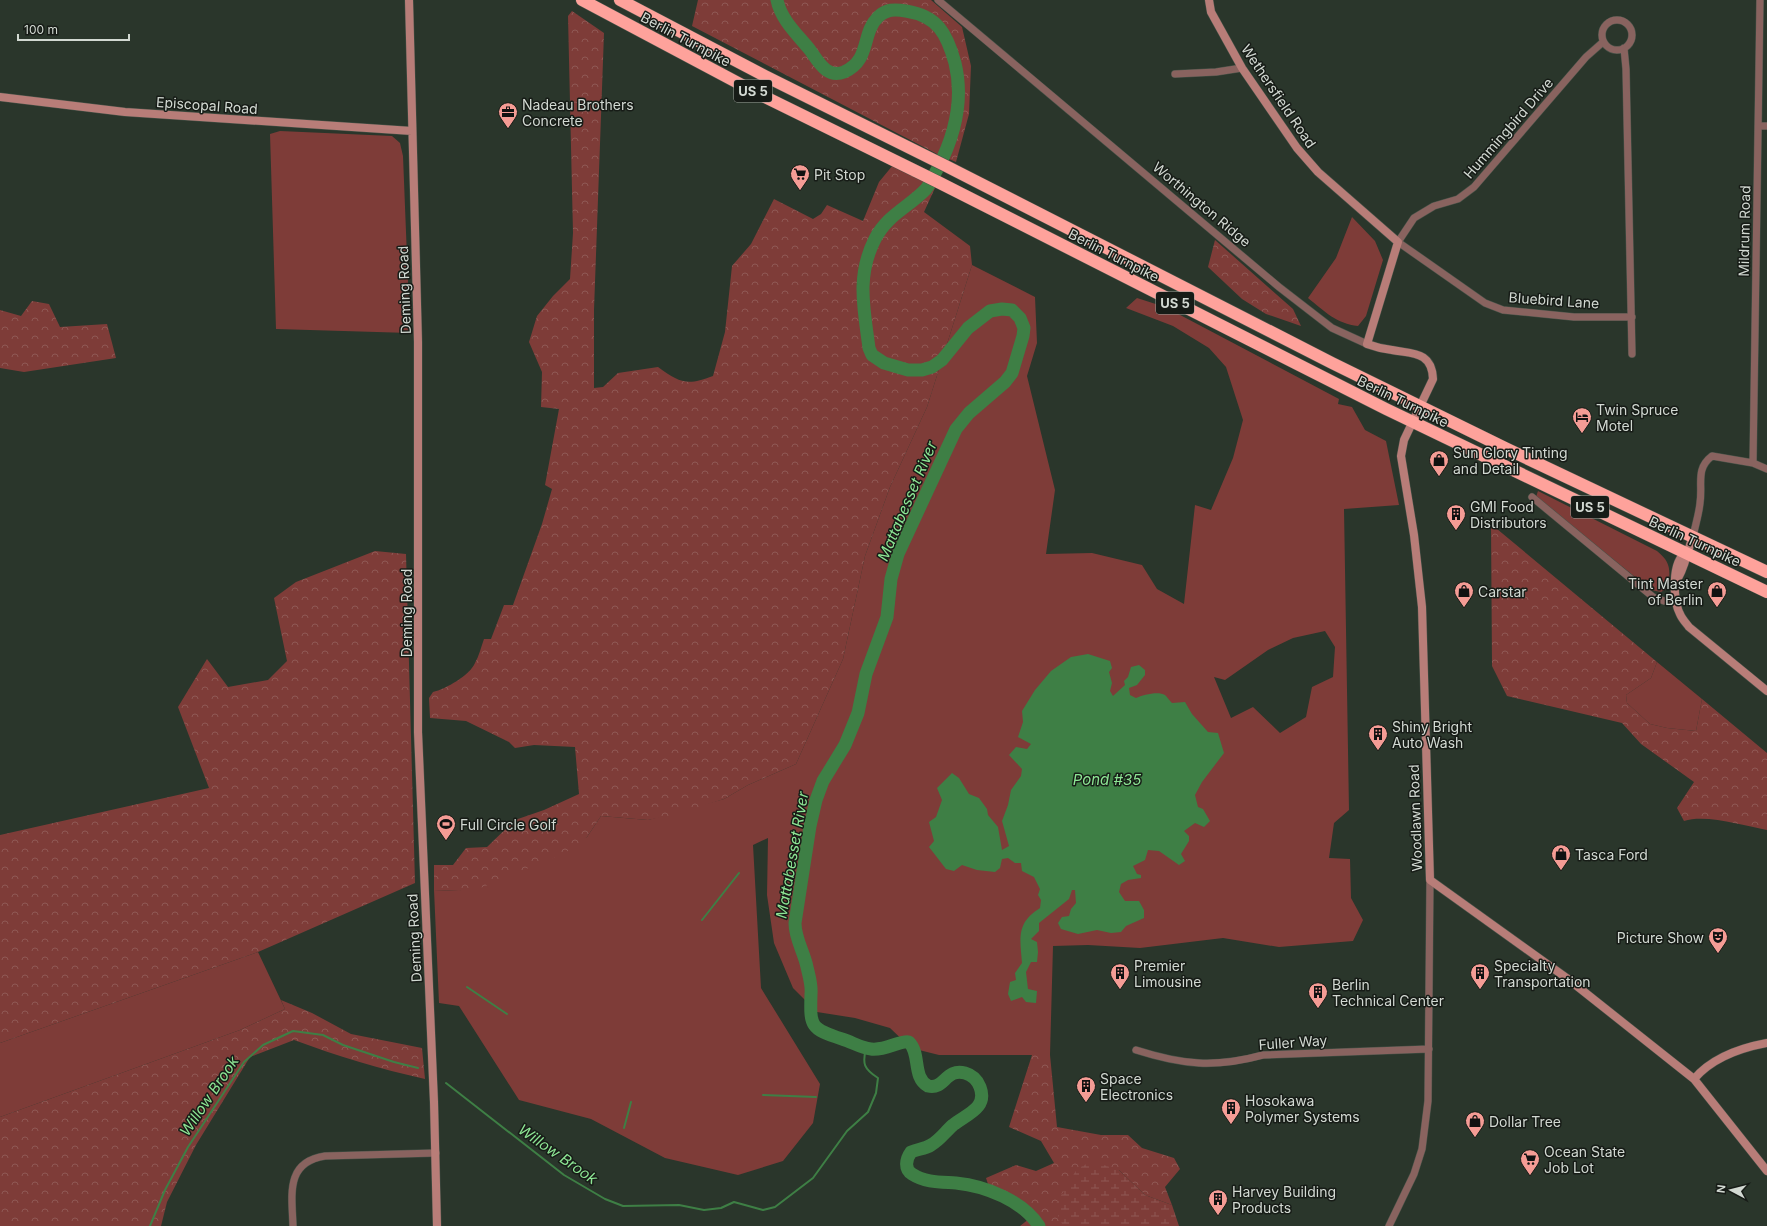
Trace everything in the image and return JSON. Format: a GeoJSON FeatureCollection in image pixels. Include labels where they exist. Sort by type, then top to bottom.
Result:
{"type":"FeatureCollection","features":[{"type":"Feature","properties":{"kind":"highway","name":"Berlin Turnpike"},"geometry":{"type":"LineString","coordinates":[[582,0],[757,93],[938,182],[1412,422],[1767,592]]}},
{"type":"Feature","properties":{"kind":"highway","name":"Berlin Turnpike"},"geometry":{"type":"LineString","coordinates":[[620,0],[765,76],[1420,406],[1767,572]]}},
{"type":"Feature","properties":{"kind":"street","name":"Deming Road"},"geometry":{"type":"LineString","coordinates":[[409,0],[418,347],[418,739],[436,1153],[437,1226]]}},
{"type":"Feature","properties":{"kind":"street","name":"Worthington Ridge"},"geometry":{"type":"LineString","coordinates":[[938,0],[1279,287],[1332,328],[1367,344],[1393,350],[1417,353],[1429,363],[1433,370],[1433,378],[1420,406]]}},
{"type":"Feature","properties":{"kind":"street","name":"Wethersfield Road"},"geometry":{"type":"LineString","coordinates":[[1209,0],[1211,12],[1242,68],[1296,148],[1358,209],[1398,242]]}},
{"type":"Feature","properties":{"kind":"street","name":"Mildrum Road"},"geometry":{"type":"LineString","coordinates":[[1753,463],[1760,0]]}},
{"type":"Feature","properties":{"kind":"street"},"geometry":{"type":"LineString","coordinates":[[1613,20],[1621,20],[1629,26],[1632,32],[1630,42],[1624,48],[1612,49],[1603,42],[1601,33],[1605,24],[1613,20]]}},
{"type":"Feature","properties":{"kind":"street","name":"Hummingbird Drive"},"geometry":{"type":"LineString","coordinates":[[1367,344],[1398,242],[1414,218],[1434,206],[1458,199],[1474,187],[1586,57],[1603,42]]}},
{"type":"Feature","properties":{"kind":"street"},"geometry":{"type":"LineString","coordinates":[[1624,48],[1626,69],[1632,354]]}},
{"type":"Feature","properties":{"kind":"street"},"geometry":{"type":"LineString","coordinates":[[1175,74],[1216,72],[1242,68]]}},
{"type":"Feature","properties":{"kind":"street","name":"Episcopal Road"},"geometry":{"type":"LineString","coordinates":[[0,97],[125,112],[412,131]]}},
{"type":"Feature","properties":{"kind":"street"},"geometry":{"type":"LineString","coordinates":[[1758,126],[1767,126]]}},
{"type":"Feature","properties":{"kind":"street","name":"Bluebird Lane"},"geometry":{"type":"LineString","coordinates":[[1398,242],[1485,303],[1503,310],[1574,317],[1632,317]]}},
{"type":"Feature","properties":{"kind":"street","name":"Woodlawn Road"},"geometry":{"type":"LineString","coordinates":[[1389,1226],[1404,1197],[1422,1149],[1428,1101],[1430,880],[1422,607],[1415,541],[1401,456],[1403,444],[1420,406]]}},
{"type":"Feature","properties":{"kind":"street"},"geometry":{"type":"LineString","coordinates":[[1767,469],[1753,463],[1712,456],[1704,462],[1701,471],[1700,502],[1693,537],[1686,553],[1678,560],[1675,571],[1676,599],[1680,614],[1689,627],[1767,691]]}},
{"type":"Feature","properties":{"kind":"street"},"geometry":{"type":"LineString","coordinates":[[1532,497],[1653,597],[1664,601],[1676,599]]}},
{"type":"Feature","properties":{"kind":"street"},"geometry":{"type":"LineString","coordinates":[[1430,880],[1568,979],[1694,1079],[1767,1171]]}},
{"type":"Feature","properties":{"kind":"street"},"geometry":{"type":"LineString","coordinates":[[1694,1079],[1715,1062],[1738,1051],[1767,1043]]}},
{"type":"Feature","properties":{"kind":"street","name":"Fuller Way"},"geometry":{"type":"LineString","coordinates":[[1136,1050],[1167,1060],[1207,1064],[1237,1062],[1263,1055],[1429,1049]]}},
{"type":"Feature","properties":{"kind":"street"},"geometry":{"type":"LineString","coordinates":[[293,1226],[293,1182],[301,1166],[308,1160],[325,1156],[436,1153]]}},
{"type":"Feature","properties":{"kind":"green space"},"geometry":{"type":"Polygon","coordinates":[[[698,0],[931,0],[962,27],[971,66],[969,114],[956,162],[937,154],[692,26],[698,0]]]}},
{"type":"Feature","properties":{"kind":"green space"},"geometry":{"type":"Polygon","coordinates":[[[572,11],[604,33],[594,310],[594,388],[603,387],[618,373],[658,367],[678,380],[690,382],[713,376],[725,332],[732,266],[751,244],[774,199],[813,219],[821,214],[827,205],[863,221],[879,182],[893,165],[935,188],[924,212],[970,246],[972,265],[927,407],[890,487],[865,556],[843,659],[796,764],[748,785],[724,799],[677,814],[648,820],[601,816],[587,837],[565,853],[478,889],[459,891],[434,890],[434,865],[453,865],[466,848],[487,847],[515,820],[544,810],[579,794],[575,747],[534,745],[515,748],[509,742],[466,721],[430,718],[429,698],[433,692],[451,685],[463,677],[472,668],[484,639],[491,639],[504,605],[513,605],[542,524],[552,489],[545,485],[559,409],[541,407],[542,372],[529,342],[537,316],[553,296],[570,279],[573,233],[568,16],[572,11]]]}},
{"type":"Feature","properties":{"kind":"green space"},"geometry":{"type":"Polygon","coordinates":[[[280,131],[392,136],[400,143],[403,156],[410,333],[276,329],[270,134],[280,131]]]}},
{"type":"Feature","properties":{"kind":"green space"},"geometry":{"type":"Polygon","coordinates":[[[1352,217],[1375,241],[1383,260],[1366,316],[1358,326],[1350,325],[1337,320],[1308,298],[1336,258],[1352,217]]]}},
{"type":"Feature","properties":{"kind":"green space"},"geometry":{"type":"Polygon","coordinates":[[[1215,240],[1293,309],[1301,326],[1266,314],[1242,299],[1208,267],[1215,240]]]}},
{"type":"Feature","properties":{"kind":"green space"},"geometry":{"type":"Polygon","coordinates":[[[972,265],[1035,297],[1037,343],[1027,376],[1055,490],[1046,554],[1092,553],[1142,565],[1157,589],[1184,604],[1195,505],[1211,510],[1233,458],[1243,420],[1226,367],[1209,348],[1173,326],[1126,308],[1137,298],[1165,307],[1339,399],[1338,404],[1352,407],[1365,430],[1386,441],[1399,505],[1344,509],[1349,810],[1334,823],[1329,858],[1350,859],[1351,898],[1363,920],[1353,941],[1279,947],[1223,938],[1140,948],[1088,945],[1053,946],[1050,1055],[939,1055],[911,1048],[890,1028],[855,1018],[817,1012],[793,988],[774,943],[767,895],[768,838],[753,845],[761,988],[820,1084],[813,1123],[783,1161],[738,1175],[665,1158],[591,1119],[519,1100],[459,1006],[439,1003],[434,890],[459,891],[587,837],[601,816],[648,820],[724,799],[748,785],[796,764],[843,659],[865,556],[890,487],[927,407],[972,265]],[[1325,631],[1293,638],[1268,650],[1225,680],[1214,677],[1231,718],[1253,707],[1280,733],[1306,717],[1312,687],[1333,677],[1335,647],[1325,631]]]}},
{"type":"Feature","properties":{"kind":"green space"},"geometry":{"type":"Polygon","coordinates":[[[32,301],[49,304],[60,327],[107,324],[116,358],[24,372],[0,368],[0,310],[21,316],[32,301]]]}},
{"type":"Feature","properties":{"kind":"green space"},"geometry":{"type":"Polygon","coordinates":[[[1538,491],[1657,551],[1668,563],[1668,588],[1661,592],[1651,590],[1536,497],[1538,491]]]}},
{"type":"Feature","properties":{"kind":"green space"},"geometry":{"type":"Polygon","coordinates":[[[1491,524],[1657,662],[1651,678],[1626,695],[1627,703],[1650,724],[1667,728],[1696,731],[1702,699],[1767,753],[1767,830],[1714,820],[1693,819],[1684,821],[1677,808],[1694,782],[1641,744],[1622,723],[1507,696],[1492,666],[1491,524]]]}},
{"type":"Feature","properties":{"kind":"green space"},"geometry":{"type":"Polygon","coordinates":[[[375,551],[406,554],[415,883],[258,952],[0,1043],[0,835],[209,788],[178,707],[207,659],[228,687],[268,680],[287,661],[274,598],[296,582],[375,551]]]}},
{"type":"Feature","properties":{"kind":"green space"},"geometry":{"type":"Polygon","coordinates":[[[1657,662],[1702,699],[1696,731],[1667,728],[1650,724],[1627,703],[1626,695],[1651,678],[1657,662]]]}},
{"type":"Feature","properties":{"kind":"green space"},"geometry":{"type":"Polygon","coordinates":[[[258,952],[285,1009],[240,1030],[0,1117],[0,1043],[258,952]]]}},
{"type":"Feature","properties":{"kind":"green space"},"geometry":{"type":"Polygon","coordinates":[[[281,1000],[312,1013],[351,1034],[422,1048],[425,1079],[359,1062],[294,1040],[250,1057],[196,1145],[167,1202],[161,1226],[0,1226],[0,1117],[240,1030],[285,1009],[281,1000]]]}},
{"type":"Feature","properties":{"kind":"green space"},"geometry":{"type":"Polygon","coordinates":[[[1032,1055],[1050,1055],[1057,1127],[1101,1135],[1128,1135],[1142,1148],[1174,1158],[1180,1169],[1165,1187],[1172,1205],[1145,1195],[1119,1170],[1063,1224],[1063,1226],[1020,1226],[1034,1215],[990,1190],[986,1178],[1016,1165],[1036,1171],[1054,1163],[1041,1141],[1009,1127],[1032,1055]]]}},
{"type":"Feature","properties":{"kind":"green space"},"geometry":{"type":"Polygon","coordinates":[[[1092,1161],[1119,1170],[1145,1195],[1172,1205],[1179,1226],[1063,1226],[1054,1207],[1077,1169],[1092,1161]]]}},
{"type":"Feature","properties":{"kind":"water","name":"Pond #35"},"geometry":{"type":"Polygon","coordinates":[[[1088,654],[1110,661],[1112,668],[1109,672],[1112,683],[1110,691],[1113,696],[1125,685],[1124,681],[1128,677],[1131,667],[1139,665],[1145,670],[1145,675],[1137,685],[1129,688],[1130,695],[1136,698],[1158,693],[1165,695],[1172,703],[1185,702],[1192,714],[1208,732],[1218,733],[1224,753],[1202,782],[1195,795],[1198,807],[1203,809],[1210,821],[1204,827],[1195,823],[1184,831],[1189,836],[1189,841],[1181,854],[1185,861],[1179,865],[1159,851],[1148,850],[1145,860],[1133,866],[1137,874],[1141,875],[1141,878],[1128,880],[1121,884],[1119,892],[1125,901],[1139,901],[1144,910],[1144,918],[1126,926],[1121,932],[1111,933],[1097,930],[1078,934],[1061,929],[1058,923],[1062,917],[1069,916],[1071,909],[1076,903],[1075,890],[1072,890],[1069,899],[1039,923],[1039,931],[1031,939],[1037,942],[1037,962],[1031,962],[1026,972],[1028,989],[1037,991],[1036,1003],[1026,1002],[1022,997],[1011,1001],[1008,994],[1010,982],[1016,980],[1015,973],[1022,963],[1020,939],[1021,932],[1027,919],[1040,908],[1041,900],[1038,895],[1040,889],[1034,877],[1022,871],[1021,863],[1015,863],[1008,858],[1002,859],[1000,868],[995,872],[977,870],[962,865],[954,871],[946,869],[929,847],[934,841],[929,822],[936,817],[942,800],[937,788],[952,773],[959,778],[969,794],[979,798],[987,809],[988,815],[998,827],[1002,850],[1009,846],[1002,821],[1008,805],[1011,790],[1021,776],[1022,769],[1009,755],[1016,747],[1027,749],[1031,744],[1018,737],[1023,722],[1022,711],[1035,690],[1051,671],[1071,657],[1088,654]]]}},
{"type":"Feature","properties":{"kind":"waterway","name":"Mattabesset River"},"geometry":{"type":"LineString","coordinates":[[777,0],[782,14],[790,27],[820,64],[828,71],[833,73],[838,74],[853,67],[862,54],[869,31],[878,17],[887,11],[894,10],[917,13],[926,17],[940,28],[948,43],[955,63],[959,90],[958,104],[953,130],[944,156],[926,189],[892,217],[880,231],[875,239],[865,266],[863,279],[865,320],[869,348],[872,355],[884,363],[908,370],[922,370],[932,367],[942,360],[968,328],[990,311],[1002,309],[1012,310],[1020,318],[1024,328],[1012,373],[1005,382],[969,413],[956,429],[898,554],[891,579],[887,617],[866,674],[858,713],[845,745],[823,781],[816,800],[810,826],[795,923],[796,935],[806,961],[810,980],[812,1020],[818,1029],[831,1036],[867,1048],[876,1049],[909,1042],[915,1053],[920,1077],[928,1086],[938,1085],[953,1073],[965,1073],[972,1076],[979,1084],[982,1094],[979,1105],[970,1114],[953,1125],[934,1143],[911,1152],[907,1161],[909,1172],[917,1177],[934,1182],[956,1183],[979,1187],[991,1191],[1003,1196],[1024,1209],[1039,1226]]}},
{"type":"Feature","properties":{"kind":"waterway"},"geometry":{"type":"LineString","coordinates":[[702,920],[739,873]]}},
{"type":"Feature","properties":{"kind":"waterway"},"geometry":{"type":"LineString","coordinates":[[467,987],[507,1014]]}},
{"type":"Feature","properties":{"kind":"waterway","name":"Willow Brook"},"geometry":{"type":"LineString","coordinates":[[150,1226],[165,1190],[188,1147],[244,1062],[263,1045],[293,1031],[323,1035],[343,1045],[394,1062],[418,1068]]}},
{"type":"Feature","properties":{"kind":"waterway","name":"Willow Brook"},"geometry":{"type":"LineString","coordinates":[[446,1083],[564,1175],[605,1199],[623,1206],[679,1205],[704,1210],[721,1208],[734,1202],[763,1210],[775,1207],[813,1178],[847,1131],[868,1112],[876,1093],[878,1078],[865,1066],[864,1058],[866,1048]]}},
{"type":"Feature","properties":{"kind":"waterway"},"geometry":{"type":"LineString","coordinates":[[763,1095],[816,1097]]}},
{"type":"Feature","properties":{"kind":"waterway"},"geometry":{"type":"LineString","coordinates":[[624,1128],[631,1102]]}},
{"type":"Feature","properties":{"kind":"place","name":"Nadeau Brothers Concrete"},"geometry":{"type":"Point","coordinates":[508,129]}},
{"type":"Feature","properties":{"kind":"place","name":"Pit Stop"},"geometry":{"type":"Point","coordinates":[800,191]}},
{"type":"Feature","properties":{"kind":"place","name":"Twin Spruce Motel"},"geometry":{"type":"Point","coordinates":[1582,434]}},
{"type":"Feature","properties":{"kind":"place","name":"Sun Glory Tinting and Detail"},"geometry":{"type":"Point","coordinates":[1439,477]}},
{"type":"Feature","properties":{"kind":"place","name":"GMI Food Distributors"},"geometry":{"type":"Point","coordinates":[1456,531]}},
{"type":"Feature","properties":{"kind":"place","name":"Carstar"},"geometry":{"type":"Point","coordinates":[1464,608]}},
{"type":"Feature","properties":{"kind":"place","name":"Tint Master of Berlin"},"geometry":{"type":"Point","coordinates":[1717,608]}},
{"type":"Feature","properties":{"kind":"place","name":"Shiny Bright Auto Wash"},"geometry":{"type":"Point","coordinates":[1378,751]}},
{"type":"Feature","properties":{"kind":"place","name":"Full Circle Golf"},"geometry":{"type":"Point","coordinates":[446,841]}},
{"type":"Feature","properties":{"kind":"place","name":"Tasca Ford"},"geometry":{"type":"Point","coordinates":[1561,871]}},
{"type":"Feature","properties":{"kind":"place","name":"Picture Show"},"geometry":{"type":"Point","coordinates":[1718,954]}},
{"type":"Feature","properties":{"kind":"place","name":"Premier Limousine"},"geometry":{"type":"Point","coordinates":[1120,990]}},
{"type":"Feature","properties":{"kind":"place","name":"Specialty Transportation"},"geometry":{"type":"Point","coordinates":[1480,990]}},
{"type":"Feature","properties":{"kind":"place","name":"Berlin Technical Center"},"geometry":{"type":"Point","coordinates":[1318,1009]}},
{"type":"Feature","properties":{"kind":"place","name":"Space Electronics"},"geometry":{"type":"Point","coordinates":[1086,1103]}},
{"type":"Feature","properties":{"kind":"place","name":"Hosokawa Polymer Systems"},"geometry":{"type":"Point","coordinates":[1231,1125]}},
{"type":"Feature","properties":{"kind":"place","name":"Dollar Tree"},"geometry":{"type":"Point","coordinates":[1475,1138]}},
{"type":"Feature","properties":{"kind":"place","name":"Ocean State Job Lot"},"geometry":{"type":"Point","coordinates":[1530,1176]}},
{"type":"Feature","properties":{"kind":"place","name":"Harvey Building Products"},"geometry":{"type":"Point","coordinates":[1218,1216]}}]}
